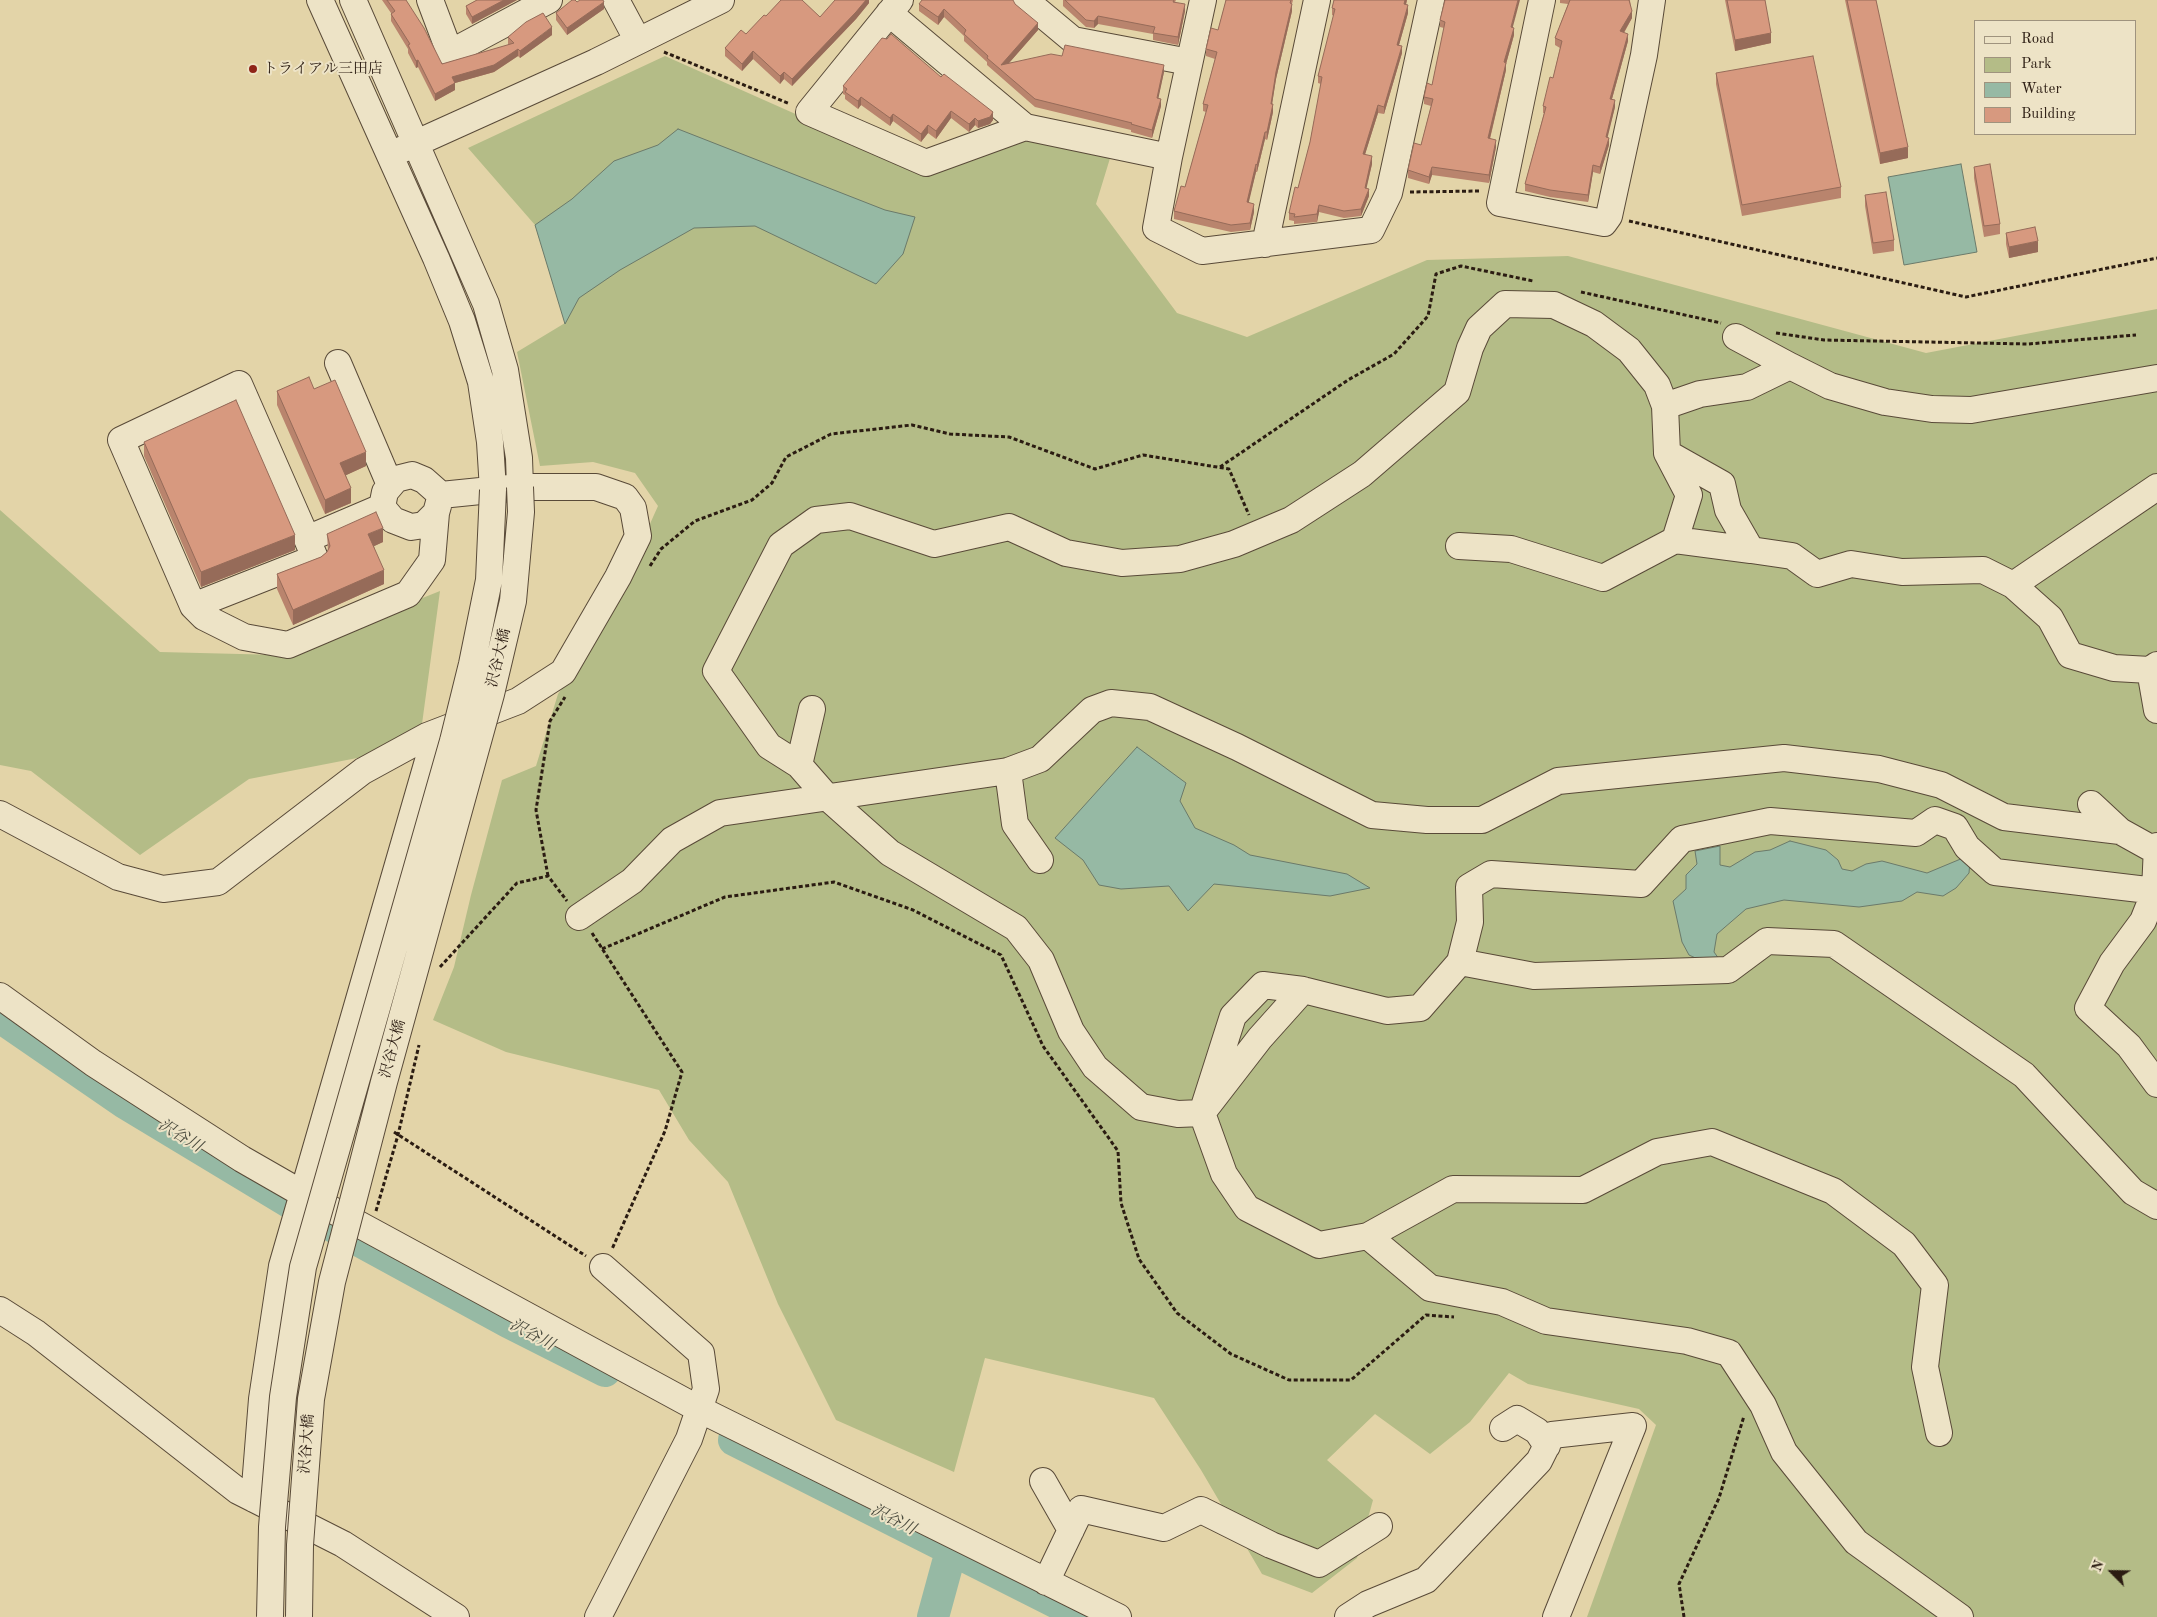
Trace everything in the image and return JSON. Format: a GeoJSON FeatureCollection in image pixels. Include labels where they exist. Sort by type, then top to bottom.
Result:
{"type":"FeatureCollection","features":[{"type":"Feature","properties":{"kind":"street","name":"沢谷大橋"},"geometry":{"type":"LineString","coordinates":[[270,1617],[272,1527],[283,1396],[304,1267],[453,741],[472,664],[489,580],[493,490],[490,442],[478,373],[462,321],[320,0]]}},
{"type":"Feature","properties":{"kind":"street","name":"沢谷大橋"},"geometry":{"type":"LineString","coordinates":[[299,1617],[300,1545],[311,1399],[332,1282],[374,1120],[491,694],[512,601],[521,512],[519,458],[505,370],[488,313],[354,0]]}},
{"type":"Feature","properties":{"kind":"street"},"geometry":{"type":"LineString","coordinates":[[430,0],[450,53],[549,0]]}},
{"type":"Feature","properties":{"kind":"street"},"geometry":{"type":"LineString","coordinates":[[616,0],[638,41]]}},
{"type":"Feature","properties":{"kind":"street"},"geometry":{"type":"LineString","coordinates":[[390,155],[638,41],[721,0]]}},
{"type":"Feature","properties":{"kind":"street"},"geometry":{"type":"LineString","coordinates":[[1025,0],[1073,40],[1189,62]]}},
{"type":"Feature","properties":{"kind":"street"},"geometry":{"type":"LineString","coordinates":[[1203,0],[1169,157],[1156,228],[1202,250],[1371,230],[1389,193],[1431,0]]}},
{"type":"Feature","properties":{"kind":"street"},"geometry":{"type":"LineString","coordinates":[[1265,244],[1318,0]]}},
{"type":"Feature","properties":{"kind":"street"},"geometry":{"type":"LineString","coordinates":[[1542,0],[1501,190],[1500,203],[1604,223],[1609,216],[1644,54],[1652,0]]}},
{"type":"Feature","properties":{"kind":"street"},"geometry":{"type":"LineString","coordinates":[[1025,127],[926,163],[809,112],[895,6],[1025,127],[1169,157]]}},
{"type":"Feature","properties":{"kind":"street"},"geometry":{"type":"LineString","coordinates":[[1303,990],[1260,1038],[1202,1113],[1178,1114],[1141,1107],[1095,1068],[1071,1030],[1040,960],[1016,928],[890,853],[827,797],[799,765],[769,746],[716,671],[781,545],[816,520],[850,516],[934,544],[1009,527],[1066,553],[1122,563],[1180,559],[1234,544],[1291,520],[1362,474],[1458,392],[1478,328],[1505,304],[1554,305],[1594,324],[1629,350],[1657,384],[1664,406],[1667,453],[1689,495],[1675,540]]}},
{"type":"Feature","properties":{"kind":"street"},"geometry":{"type":"LineString","coordinates":[[1731,331],[1790,366],[1830,386],[1885,402],[1932,409],[1971,410],[2157,378]]}},
{"type":"Feature","properties":{"kind":"street"},"geometry":{"type":"LineString","coordinates":[[0,814],[118,877],[163,889],[218,882],[363,771],[436,732],[518,701],[563,672],[618,576],[638,536],[633,508],[626,497],[596,487],[520,487],[493,490],[439,504],[424,525],[411,527],[393,520],[338,363]]}},
{"type":"Feature","properties":{"kind":"street"},"geometry":{"type":"LineString","coordinates":[[1664,406],[1700,394],[1747,387],[1790,366]]}},
{"type":"Feature","properties":{"kind":"street"},"geometry":{"type":"LineString","coordinates":[[193,606],[315,558],[307,539],[239,384],[121,440],[193,606],[204,617],[244,637],[288,645],[408,594],[432,560],[439,504],[424,480],[412,475],[396,479],[386,496],[307,539]]}},
{"type":"Feature","properties":{"kind":"street"},"geometry":{"type":"LineString","coordinates":[[1667,453],[1722,484],[1728,510],[1751,550]]}},
{"type":"Feature","properties":{"kind":"street"},"geometry":{"type":"LineString","coordinates":[[2012,585],[2157,487]]}},
{"type":"Feature","properties":{"kind":"street"},"geometry":{"type":"LineString","coordinates":[[1459,546],[1511,549],[1602,578],[1675,540],[1792,556],[1816,574],[1851,564],[1902,572],[1983,570],[2012,585],[2050,618],[2070,655],[2114,668],[2154,667],[2157,710]]}},
{"type":"Feature","properties":{"kind":"street"},"geometry":{"type":"LineString","coordinates":[[579,917],[632,881],[672,840],[720,813],[1008,771],[1040,759],[1092,710],[1111,703],[1150,707],[1237,747],[1372,815],[1428,820],[1482,820],[1558,781],[1784,758],[1879,769],[1941,785],[2004,817],[2120,831]]}},
{"type":"Feature","properties":{"kind":"street"},"geometry":{"type":"LineString","coordinates":[[799,765],[812,709]]}},
{"type":"Feature","properties":{"kind":"street"},"geometry":{"type":"LineString","coordinates":[[254,1499],[262,1399],[282,1266],[436,732]]}},
{"type":"Feature","properties":{"kind":"street"},"geometry":{"type":"LineString","coordinates":[[1008,771],[1015,824],[1040,860]]}},
{"type":"Feature","properties":{"kind":"street"},"geometry":{"type":"LineString","coordinates":[[2091,804],[2120,831],[2156,848],[2156,891],[2143,921],[2112,963],[2088,1008],[2129,1046],[2157,1084]]}},
{"type":"Feature","properties":{"kind":"street"},"geometry":{"type":"LineString","coordinates":[[1939,1433],[1925,1367],[1935,1285],[1904,1244],[1833,1191],[1712,1142],[1657,1152],[1583,1190],[1453,1189],[1368,1236],[1319,1245],[1247,1208],[1224,1174],[1202,1113],[1233,1016],[1263,985],[1303,990],[1387,1011],[1420,1008],[1460,962],[1470,922],[1469,887],[1491,874],[1641,884],[1682,839],[1770,821],[1916,834],[1935,820],[1955,827],[1967,847],[1995,872],[2156,891]]}},
{"type":"Feature","properties":{"kind":"street"},"geometry":{"type":"LineString","coordinates":[[1460,962],[1534,976],[1718,971],[1728,970],[1767,941],[1834,944],[2024,1074],[2133,1192],[2157,1206]]}},
{"type":"Feature","properties":{"kind":"street"},"geometry":{"type":"LineString","coordinates":[[0,996],[93,1063],[242,1159],[303,1194],[699,1409],[1118,1617]]}},
{"type":"Feature","properties":{"kind":"street"},"geometry":{"type":"LineString","coordinates":[[1368,1236],[1430,1288],[1502,1302],[1546,1321],[1687,1341],[1729,1353],[1763,1405],[1784,1452],[1856,1542],[1960,1617]]}},
{"type":"Feature","properties":{"kind":"street"},"geometry":{"type":"LineString","coordinates":[[598,1617],[689,1439],[706,1389],[701,1353],[604,1268]]}},
{"type":"Feature","properties":{"kind":"street"},"geometry":{"type":"LineString","coordinates":[[0,1310],[36,1333],[238,1491],[343,1544],[456,1617]]}},
{"type":"Feature","properties":{"kind":"street"},"geometry":{"type":"LineString","coordinates":[[1503,1428],[1517,1419],[1537,1432],[1547,1446]]}},
{"type":"Feature","properties":{"kind":"street"},"geometry":{"type":"LineString","coordinates":[[1348,1617],[1368,1604],[1426,1580],[1539,1461],[1552,1434],[1633,1426],[1556,1617]]}},
{"type":"Feature","properties":{"kind":"street"},"geometry":{"type":"LineString","coordinates":[[1043,1481],[1071,1530]]}},
{"type":"Feature","properties":{"kind":"street"},"geometry":{"type":"LineString","coordinates":[[1046,1582],[1081,1509],[1164,1528],[1200,1510],[1271,1545],[1319,1564],[1379,1526]]}},
{"type":"Feature","properties":{"kind":"path"},"geometry":{"type":"LineString","coordinates":[[638,41],[809,112]]}},
{"type":"Feature","properties":{"kind":"path"},"geometry":{"type":"LineString","coordinates":[[1389,193],[1501,190]]}},
{"type":"Feature","properties":{"kind":"path"},"geometry":{"type":"LineString","coordinates":[[1609,216],[1966,297],[2157,258]]}},
{"type":"Feature","properties":{"kind":"path"},"geometry":{"type":"LineString","coordinates":[[1220,468],[1348,380],[1394,354],[1428,316],[1436,274],[1460,266],[1534,281]]}},
{"type":"Feature","properties":{"kind":"path"},"geometry":{"type":"LineString","coordinates":[[1572,290],[1731,331]]}},
{"type":"Feature","properties":{"kind":"path"},"geometry":{"type":"LineString","coordinates":[[1775,333],[1824,340],[2028,344],[2136,335]]}},
{"type":"Feature","properties":{"kind":"path"},"geometry":{"type":"LineString","coordinates":[[644,574],[661,549],[695,520],[752,500],[772,483],[786,457],[831,434],[912,425],[950,434],[1009,437],[1095,469],[1144,455],[1229,469],[1257,534]]}},
{"type":"Feature","properties":{"kind":"path"},"geometry":{"type":"LineString","coordinates":[[374,1120],[604,1268],[665,1131],[682,1072],[602,949],[548,876],[536,810],[550,721],[570,689]]}},
{"type":"Feature","properties":{"kind":"path"},"geometry":{"type":"LineString","coordinates":[[436,971],[517,883],[548,876]]}},
{"type":"Feature","properties":{"kind":"path"},"geometry":{"type":"LineString","coordinates":[[602,949],[725,897],[834,882],[913,910],[1002,955],[1043,1046],[1118,1151],[1121,1203],[1138,1259],[1177,1313],[1231,1354],[1289,1380],[1351,1380],[1426,1315],[1463,1318]]}},
{"type":"Feature","properties":{"kind":"path"},"geometry":{"type":"LineString","coordinates":[[371,1230],[398,1135],[421,1038]]}},
{"type":"Feature","properties":{"kind":"path"},"geometry":{"type":"LineString","coordinates":[[1684,1617],[1679,1584],[1719,1498],[1752,1389]]}},
{"type":"Feature","properties":{"kind":"green space"},"geometry":{"type":"Polygon","coordinates":[[[665,56],[926,172],[1025,137],[1111,155],[1096,204],[1177,313],[1247,337],[1427,260],[1568,256],[1926,353],[2157,309],[2157,1617],[1587,1617],[1656,1425],[1639,1409],[1528,1384],[1509,1373],[1470,1422],[1430,1454],[1375,1414],[1327,1460],[1373,1500],[1357,1558],[1312,1593],[1262,1574],[1201,1470],[1154,1398],[985,1358],[954,1472],[836,1420],[778,1304],[728,1182],[689,1140],[659,1090],[506,1052],[433,1020],[454,967],[502,780],[536,766],[558,694],[604,626],[658,506],[635,473],[593,462],[540,466],[517,352],[565,323],[535,225],[468,148],[665,56]]]}},
{"type":"Feature","properties":{"kind":"green space"},"geometry":{"type":"Polygon","coordinates":[[[0,510],[160,652],[280,655],[440,591],[419,746],[249,779],[140,855],[31,771],[0,765],[0,510]]]}},
{"type":"Feature","properties":{"kind":"water"},"geometry":{"type":"Polygon","coordinates":[[[678,129],[885,210],[915,217],[903,254],[876,284],[755,226],[694,228],[620,270],[579,298],[565,324],[535,225],[572,199],[614,161],[658,145],[678,129]]]}},
{"type":"Feature","properties":{"kind":"water"},"geometry":{"type":"Polygon","coordinates":[[[1961,164],[1977,252],[1904,265],[1888,177],[1961,164]]]}},
{"type":"Feature","properties":{"kind":"water"},"geometry":{"type":"Polygon","coordinates":[[[1137,747],[1186,783],[1180,801],[1195,828],[1234,845],[1250,855],[1347,874],[1370,888],[1330,896],[1214,884],[1188,911],[1169,886],[1121,889],[1099,885],[1083,860],[1055,838],[1137,747]]]}},
{"type":"Feature","properties":{"kind":"water"},"geometry":{"type":"Polygon","coordinates":[[[1790,841],[1826,850],[1838,860],[1842,869],[1852,871],[1866,864],[1882,861],[1927,873],[1963,858],[1970,861],[1969,873],[1956,888],[1943,896],[1917,892],[1902,901],[1859,907],[1784,900],[1746,909],[1717,934],[1714,952],[1719,959],[1702,961],[1689,955],[1682,942],[1673,901],[1686,889],[1686,875],[1697,864],[1695,851],[1720,846],[1720,865],[1730,867],[1755,852],[1770,850],[1790,841]]]}},
{"type":"Feature","properties":{"kind":"building"},"geometry":{"type":"Polygon","coordinates":[[[387,0],[406,0],[424,28],[442,64],[514,43],[508,37],[526,22],[543,13],[552,27],[520,51],[518,49],[494,65],[452,77],[455,83],[435,94],[418,60],[416,61],[408,45],[410,44],[391,14],[395,11],[387,0]]]}},
{"type":"Feature","properties":{"kind":"building"},"geometry":{"type":"Polygon","coordinates":[[[477,0],[504,0],[472,17],[466,6],[477,0]]]}},
{"type":"Feature","properties":{"kind":"building"},"geometry":{"type":"Polygon","coordinates":[[[572,0],[577,2],[580,0],[603,0],[604,2],[567,28],[556,13],[572,0]]]}},
{"type":"Feature","properties":{"kind":"building"},"geometry":{"type":"Polygon","coordinates":[[[781,0],[802,0],[820,17],[835,0],[866,0],[792,79],[784,72],[780,76],[753,51],[742,64],[725,48],[741,30],[746,34],[781,0]]]}},
{"type":"Feature","properties":{"kind":"building"},"geometry":{"type":"Polygon","coordinates":[[[922,0],[1013,0],[1015,4],[1038,23],[1001,65],[1051,54],[1062,56],[1065,45],[1164,65],[1157,98],[1161,99],[1152,130],[1132,123],[1035,99],[987,58],[988,56],[964,34],[966,30],[944,9],[938,17],[919,4],[922,0]]]}},
{"type":"Feature","properties":{"kind":"building"},"geometry":{"type":"Polygon","coordinates":[[[1065,0],[1174,0],[1173,2],[1185,4],[1178,37],[1153,33],[1155,27],[1098,16],[1094,21],[1086,20],[1065,0]]]}},
{"type":"Feature","properties":{"kind":"building"},"geometry":{"type":"Polygon","coordinates":[[[1226,0],[1291,0],[1290,3],[1292,4],[1276,72],[1271,104],[1273,104],[1267,132],[1265,132],[1247,202],[1254,204],[1250,223],[1231,225],[1174,211],[1181,186],[1185,187],[1208,105],[1203,104],[1217,52],[1206,49],[1211,28],[1218,30],[1226,0]]]}},
{"type":"Feature","properties":{"kind":"building"},"geometry":{"type":"Polygon","coordinates":[[[1334,0],[1405,0],[1404,4],[1408,5],[1397,45],[1402,46],[1384,107],[1378,105],[1363,154],[1372,156],[1365,188],[1369,189],[1361,209],[1344,211],[1319,205],[1317,214],[1294,217],[1295,214],[1289,213],[1295,187],[1298,188],[1310,142],[1322,77],[1318,76],[1335,9],[1332,8],[1334,0]]]}},
{"type":"Feature","properties":{"kind":"building"},"geometry":{"type":"Polygon","coordinates":[[[1445,0],[1518,0],[1511,27],[1514,28],[1504,62],[1506,63],[1488,138],[1496,140],[1489,175],[1432,167],[1429,177],[1408,170],[1414,143],[1421,145],[1433,99],[1424,97],[1427,83],[1432,85],[1445,22],[1440,20],[1445,0]]]}},
{"type":"Feature","properties":{"kind":"building"},"geometry":{"type":"Polygon","coordinates":[[[1570,0],[1629,0],[1632,11],[1620,31],[1628,34],[1610,99],[1615,100],[1606,137],[1609,138],[1600,167],[1593,165],[1588,195],[1550,190],[1525,184],[1546,107],[1543,106],[1550,77],[1553,78],[1562,41],[1555,38],[1570,0]]]}},
{"type":"Feature","properties":{"kind":"building"},"geometry":{"type":"Polygon","coordinates":[[[1727,0],[1765,0],[1771,33],[1735,40],[1727,0]]]}},
{"type":"Feature","properties":{"kind":"building"},"geometry":{"type":"Polygon","coordinates":[[[1847,0],[1876,0],[1908,147],[1880,153],[1847,0]]]}},
{"type":"Feature","properties":{"kind":"building"},"geometry":{"type":"Polygon","coordinates":[[[891,34],[941,77],[944,74],[993,112],[990,117],[978,121],[975,118],[969,124],[951,111],[936,131],[928,125],[921,134],[893,114],[890,118],[861,97],[858,101],[845,92],[847,89],[843,86],[882,38],[887,39],[891,34]]]}},
{"type":"Feature","properties":{"kind":"building"},"geometry":{"type":"Polygon","coordinates":[[[1813,56],[1841,187],[1742,205],[1716,73],[1813,56]]]}},
{"type":"Feature","properties":{"kind":"building"},"geometry":{"type":"Polygon","coordinates":[[[1990,164],[2000,224],[1984,226],[1974,167],[1990,164]]]}},
{"type":"Feature","properties":{"kind":"building"},"geometry":{"type":"Polygon","coordinates":[[[1886,192],[1894,240],[1873,243],[1865,195],[1886,192]]]}},
{"type":"Feature","properties":{"kind":"building"},"geometry":{"type":"Polygon","coordinates":[[[2035,227],[2038,241],[2009,247],[2006,233],[2035,227]]]}},
{"type":"Feature","properties":{"kind":"building"},"geometry":{"type":"Polygon","coordinates":[[[309,377],[314,389],[335,380],[366,452],[340,463],[351,488],[325,500],[277,391],[309,377]]]}},
{"type":"Feature","properties":{"kind":"building"},"geometry":{"type":"Polygon","coordinates":[[[236,400],[295,535],[201,572],[144,442],[236,400]]]}},
{"type":"Feature","properties":{"kind":"building"},"geometry":{"type":"Polygon","coordinates":[[[376,512],[383,528],[368,534],[384,570],[293,610],[277,574],[321,557],[330,546],[327,534],[376,512]]]}},
{"type":"Feature","properties":{"kind":"waterway","name":"沢谷川"},"geometry":{"type":"LineString","coordinates":[[0,1017],[125,1103],[299,1208],[508,1322],[605,1371]]}},
{"type":"Feature","properties":{"kind":"waterway","name":"沢谷川"},"geometry":{"type":"LineString","coordinates":[[734,1440],[1085,1617]]}},
{"type":"Feature","properties":{"kind":"waterway"},"geometry":{"type":"LineString","coordinates":[[933,1617],[951,1551]]}},
{"type":"Feature","properties":{"kind":"place","name":"トライアル三田店"},"geometry":{"type":"Point","coordinates":[253,69]}}]}
